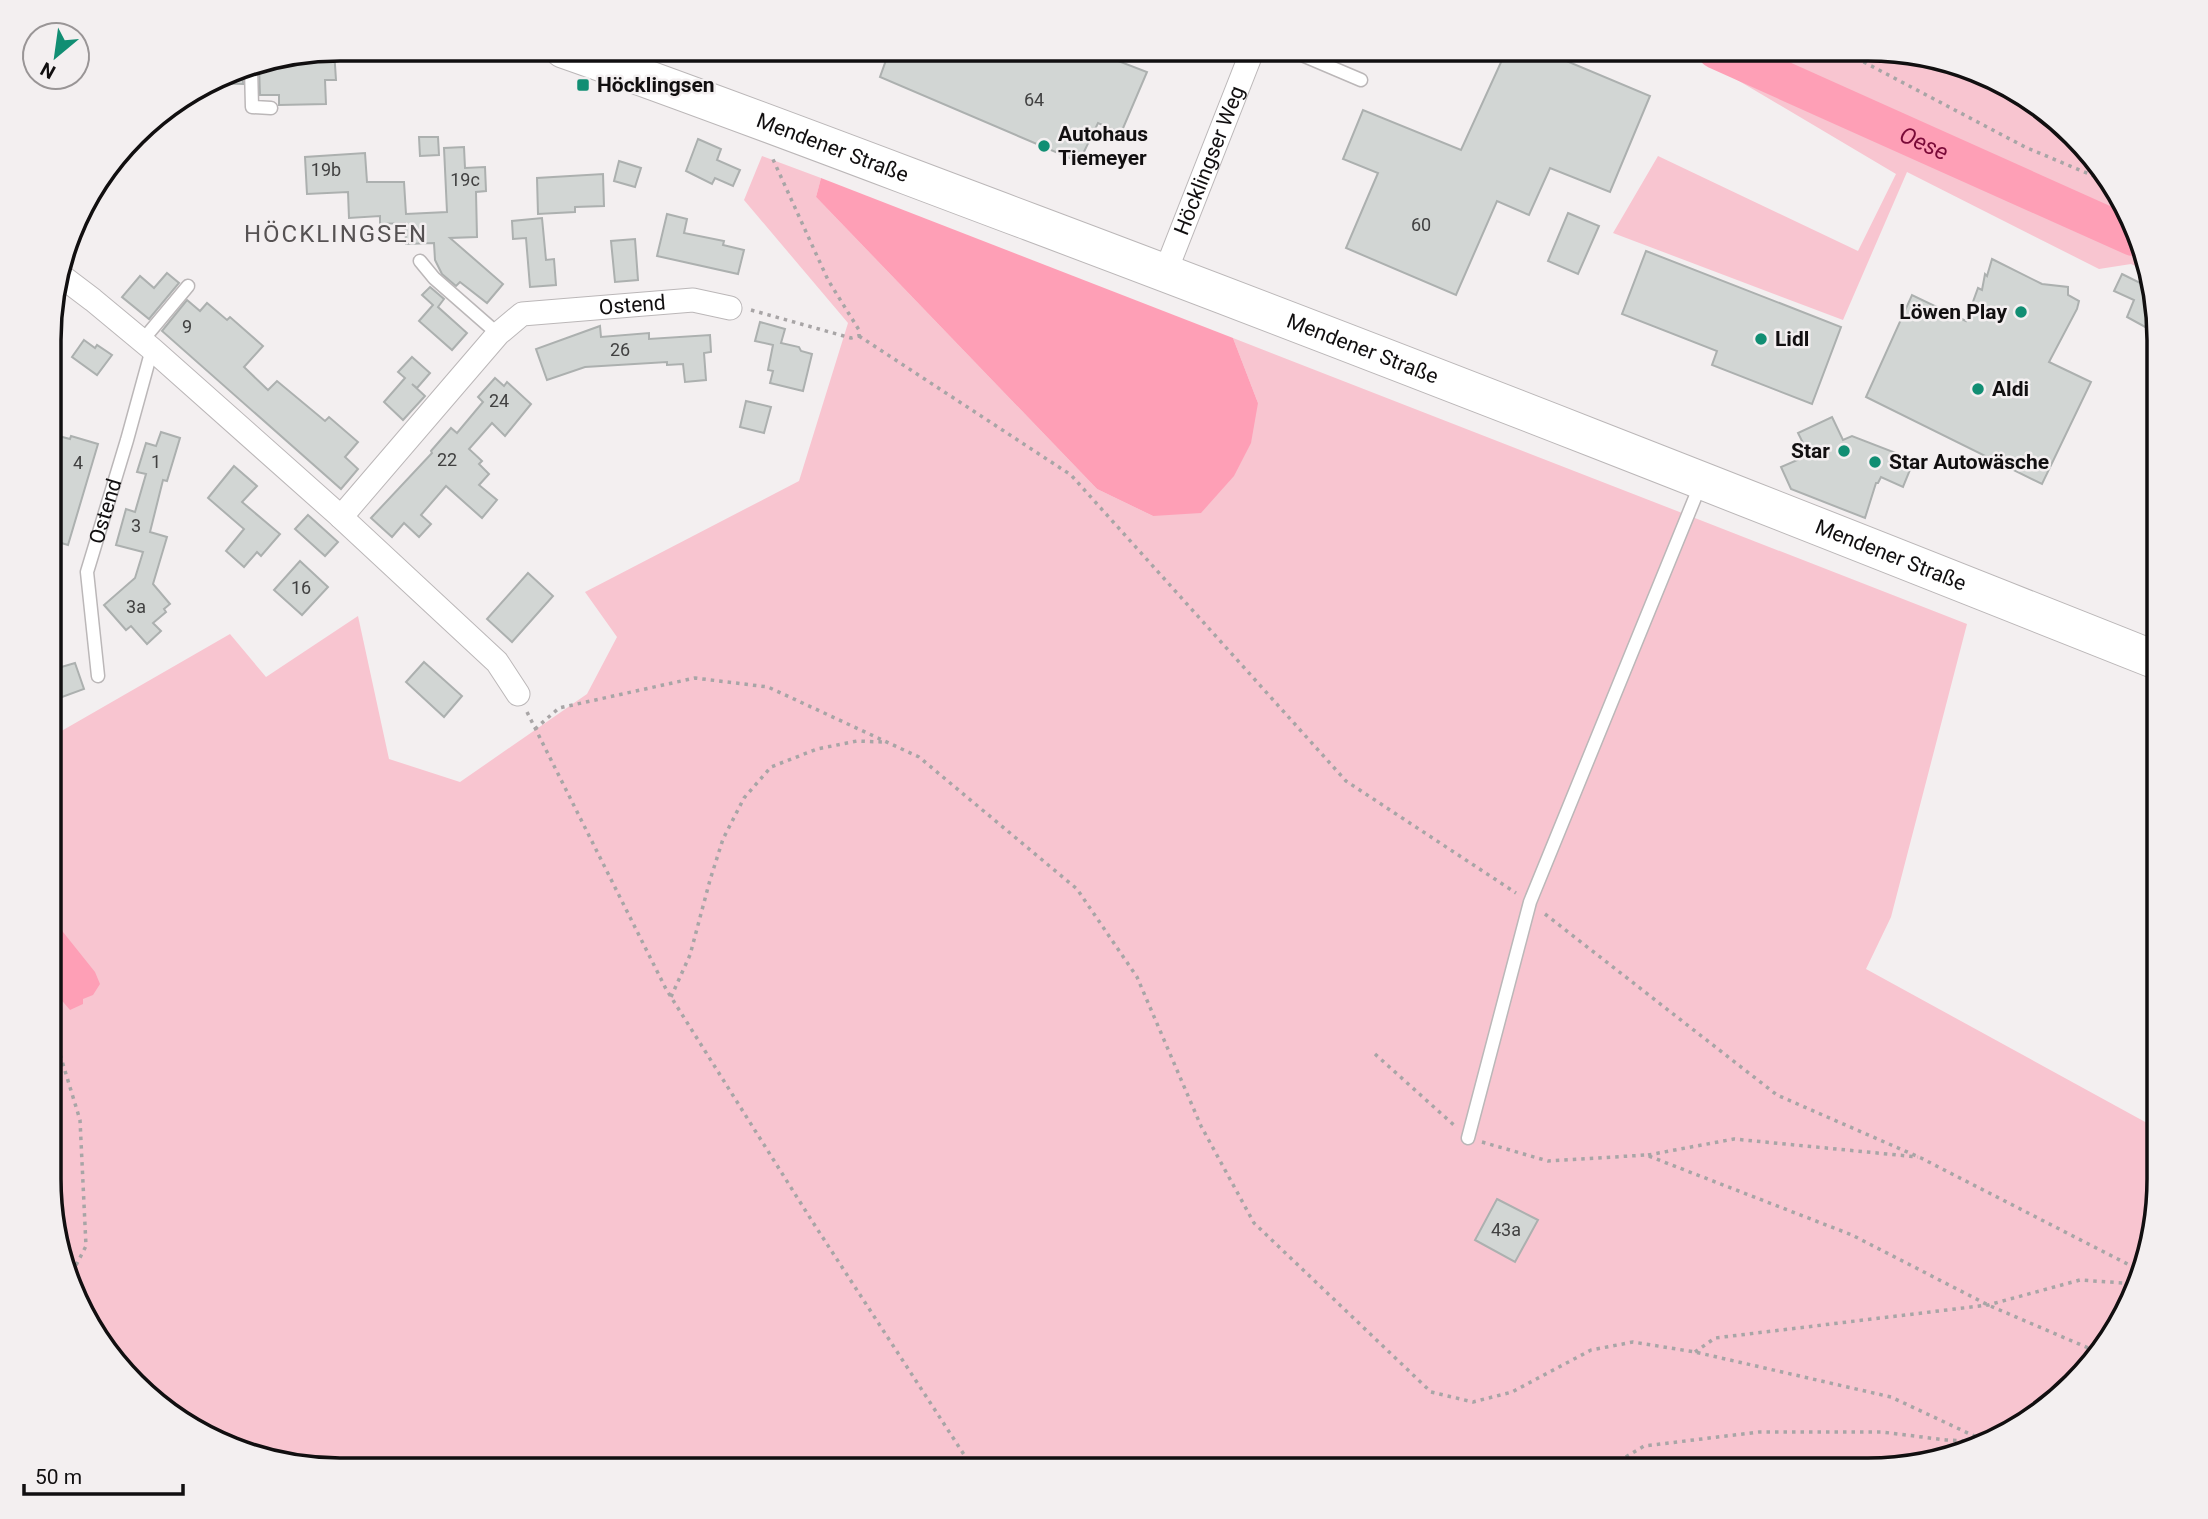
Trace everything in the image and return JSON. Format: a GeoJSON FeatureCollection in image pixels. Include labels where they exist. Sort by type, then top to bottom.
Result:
{"type":"FeatureCollection","features":[{"type":"Feature","properties":{"kind":"main road","name":"Mendener Straße"},"geometry":{"type":"LineString","coordinates":[[596,61],[1165,273],[2147,657]]}},
{"type":"Feature","properties":{"kind":"street","name":"Höcklingser Weg"},"geometry":{"type":"LineString","coordinates":[[1165,273],[1248,61]]}},
{"type":"Feature","properties":{"kind":"street"},"geometry":{"type":"LineString","coordinates":[[68,281],[147,345],[341,517],[497,662],[518,694]]}},
{"type":"Feature","properties":{"kind":"street","name":"Ostend"},"geometry":{"type":"LineString","coordinates":[[341,517],[498,334],[522,314],[693,300],[730,308]]}},
{"type":"Feature","properties":{"kind":"lane"},"geometry":{"type":"LineString","coordinates":[[1316,61],[1361,80]]}},
{"type":"Feature","properties":{"kind":"lane"},"geometry":{"type":"LineString","coordinates":[[251,76],[252,107],[271,108]]}},
{"type":"Feature","properties":{"kind":"lane"},"geometry":{"type":"LineString","coordinates":[[421,261],[435,278],[498,334]]}},
{"type":"Feature","properties":{"kind":"lane"},"geometry":{"type":"LineString","coordinates":[[147,345],[188,286]]}},
{"type":"Feature","properties":{"kind":"lane","name":"Ostend"},"geometry":{"type":"LineString","coordinates":[[98,676],[87,572],[127,440],[147,345]]}},
{"type":"Feature","properties":{"kind":"lane"},"geometry":{"type":"LineString","coordinates":[[1468,1138],[1530,902],[1702,481]]}},
{"type":"Feature","properties":{"kind":"path"},"geometry":{"type":"LineString","coordinates":[[1861,61],[2025,147],[2093,175]]}},
{"type":"Feature","properties":{"kind":"path"},"geometry":{"type":"LineString","coordinates":[[771,156],[828,280],[859,330],[859,336]]}},
{"type":"Feature","properties":{"kind":"path"},"geometry":{"type":"LineString","coordinates":[[730,308],[749,309],[851,338],[859,336],[1072,475],[1346,781],[1530,902],[1777,1095],[1921,1158],[2132,1267]]}},
{"type":"Feature","properties":{"kind":"path"},"geometry":{"type":"LineString","coordinates":[[966,1458],[671,997],[535,729],[559,708],[695,678],[768,687],[919,757],[1077,889],[1137,977],[1201,1126],[1254,1223],[1431,1392],[1473,1402],[1512,1392],[1591,1350],[1633,1342],[1695,1352],[1891,1397],[1974,1436]]}},
{"type":"Feature","properties":{"kind":"path"},"geometry":{"type":"LineString","coordinates":[[671,997],[690,955],[723,839],[744,798],[771,767],[817,748],[857,741],[886,742]]}},
{"type":"Feature","properties":{"kind":"path"},"geometry":{"type":"LineString","coordinates":[[1375,1054],[1468,1138],[1548,1161],[1646,1156],[1734,1139],[1921,1158]]}},
{"type":"Feature","properties":{"kind":"path"},"geometry":{"type":"LineString","coordinates":[[61,1058],[80,1120],[86,1246],[76,1266]]}},
{"type":"Feature","properties":{"kind":"path"},"geometry":{"type":"LineString","coordinates":[[1646,1156],[1852,1235],[1988,1305],[2089,1348]]}},
{"type":"Feature","properties":{"kind":"path"},"geometry":{"type":"LineString","coordinates":[[1695,1352],[1715,1338],[1988,1305],[2080,1280],[2126,1283]]}},
{"type":"Feature","properties":{"kind":"path"},"geometry":{"type":"LineString","coordinates":[[1624,1458],[1644,1446],[1759,1433],[1882,1432],[1962,1441]]}},
{"type":"Feature","properties":{"kind":"shaded area"},"geometry":{"type":"Polygon","coordinates":[[[1708,61],[1886,62],[1940,71],[1991,90],[2023,108],[2077,156],[2100,185],[2118,217],[2137,267],[2131,264],[2099,269],[1907,172],[1843,320],[1613,233],[1658,156],[1858,251],[1896,174],[1708,61]]]}},
{"type":"Feature","properties":{"kind":"shaded area"},"geometry":{"type":"Polygon","coordinates":[[[762,156],[821,178],[816,197],[1097,489],[1153,516],[1258,403],[1233,338],[1967,624],[1891,917],[1866,969],[2147,1123],[2146,1197],[2137,1251],[2118,1302],[2100,1334],[2077,1363],[2023,1411],[1991,1429],[1940,1448],[1867,1458],[341,1458],[286,1452],[251,1443],[217,1429],[185,1411],[156,1388],[108,1334],[90,1302],[76,1268],[64,1215],[61,1178],[61,731],[230,634],[266,677],[358,616],[389,759],[460,782],[587,694],[617,637],[585,592],[799,481],[848,323],[744,200],[762,156]]]}},
{"type":"Feature","properties":{"kind":"shaded area"},"geometry":{"type":"Polygon","coordinates":[[[821,178],[1233,338],[1258,403],[1251,443],[1234,476],[1201,513],[1153,516],[1097,489],[816,197],[821,178]]]}},
{"type":"Feature","properties":{"kind":"shaded area"},"geometry":{"type":"Polygon","coordinates":[[[61,930],[95,972],[100,984],[93,995],[83,999],[83,1004],[70,1010],[61,1000],[61,930]]]}},
{"type":"Feature","properties":{"kind":"building"},"geometry":{"type":"Polygon","coordinates":[[[335,61],[336,80],[325,80],[326,104],[279,105],[279,95],[260,95],[259,74],[304,64],[335,61]]]}},
{"type":"Feature","properties":{"kind":"building"},"geometry":{"type":"Polygon","coordinates":[[[886,61],[1118,61],[1147,72],[1121,133],[1098,123],[1079,162],[880,77],[886,61]]]}},
{"type":"Feature","properties":{"kind":"building"},"geometry":{"type":"Polygon","coordinates":[[[1502,61],[1567,61],[1650,96],[1610,192],[1550,168],[1529,215],[1497,201],[1456,295],[1346,248],[1378,173],[1343,159],[1363,110],[1461,150],[1502,61]]]}},
{"type":"Feature","properties":{"kind":"building"},"geometry":{"type":"Polygon","coordinates":[[[419,137],[438,137],[439,155],[420,156],[419,137]]]}},
{"type":"Feature","properties":{"kind":"building"},"geometry":{"type":"Polygon","coordinates":[[[698,139],[721,149],[717,160],[740,170],[733,186],[715,178],[712,184],[686,171],[698,139]]]}},
{"type":"Feature","properties":{"kind":"building"},"geometry":{"type":"Polygon","coordinates":[[[464,147],[465,168],[485,167],[486,191],[476,192],[477,237],[450,238],[503,284],[487,303],[460,282],[456,286],[442,274],[435,260],[434,243],[406,244],[405,223],[380,224],[380,216],[349,218],[348,192],[307,194],[305,157],[365,153],[367,182],[404,182],[406,214],[447,212],[444,148],[464,147]]]}},
{"type":"Feature","properties":{"kind":"building"},"geometry":{"type":"Polygon","coordinates":[[[619,161],[641,168],[635,187],[614,181],[619,161]]]}},
{"type":"Feature","properties":{"kind":"building"},"geometry":{"type":"Polygon","coordinates":[[[603,174],[604,206],[575,207],[575,212],[538,214],[537,178],[603,174]]]}},
{"type":"Feature","properties":{"kind":"building"},"geometry":{"type":"Polygon","coordinates":[[[1568,213],[1599,226],[1578,274],[1548,261],[1568,213]]]}},
{"type":"Feature","properties":{"kind":"building"},"geometry":{"type":"Polygon","coordinates":[[[667,214],[687,219],[684,233],[724,241],[723,245],[744,250],[738,274],[657,256],[667,214]]]}},
{"type":"Feature","properties":{"kind":"building"},"geometry":{"type":"Polygon","coordinates":[[[542,218],[546,260],[554,259],[556,285],[530,287],[526,238],[513,239],[512,221],[542,218]]]}},
{"type":"Feature","properties":{"kind":"building"},"geometry":{"type":"Polygon","coordinates":[[[635,239],[638,280],[615,282],[611,241],[635,239]]]}},
{"type":"Feature","properties":{"kind":"building","name":"Lidl"},"geometry":{"type":"Polygon","coordinates":[[[1646,251],[1841,327],[1812,404],[1712,365],[1717,351],[1622,314],[1646,251]]]}},
{"type":"Feature","properties":{"kind":"building","name":"Aldi"},"geometry":{"type":"Polygon","coordinates":[[[1992,259],[2042,284],[2068,287],[2068,295],[2079,301],[2049,362],[2091,382],[2042,484],[1866,397],[1912,295],[1966,321],[1978,288],[1982,290],[1992,259]]]}},
{"type":"Feature","properties":{"kind":"building"},"geometry":{"type":"Polygon","coordinates":[[[167,273],[179,283],[149,319],[122,297],[140,276],[154,288],[167,273]]]}},
{"type":"Feature","properties":{"kind":"building"},"geometry":{"type":"Polygon","coordinates":[[[2122,274],[2140,283],[2146,328],[2127,317],[2134,300],[2114,291],[2122,274]]]}},
{"type":"Feature","properties":{"kind":"building"},"geometry":{"type":"Polygon","coordinates":[[[430,287],[444,299],[438,307],[467,333],[452,350],[419,321],[433,305],[422,295],[430,287]]]}},
{"type":"Feature","properties":{"kind":"building"},"geometry":{"type":"Polygon","coordinates":[[[187,300],[200,311],[207,303],[227,320],[230,317],[263,346],[244,367],[268,390],[277,381],[325,421],[329,417],[358,442],[345,457],[358,469],[341,489],[162,331],[187,300]]]}},
{"type":"Feature","properties":{"kind":"building"},"geometry":{"type":"Polygon","coordinates":[[[760,322],[785,329],[781,343],[799,347],[801,351],[812,354],[803,391],[770,383],[773,371],[768,370],[773,345],[755,341],[760,322]]]}},
{"type":"Feature","properties":{"kind":"building"},"geometry":{"type":"Polygon","coordinates":[[[600,326],[601,337],[649,333],[649,339],[710,335],[711,352],[704,353],[706,380],[685,382],[683,364],[667,365],[667,362],[585,367],[547,380],[536,349],[600,326]]]}},
{"type":"Feature","properties":{"kind":"building"},"geometry":{"type":"Polygon","coordinates":[[[84,340],[112,355],[97,375],[72,357],[84,340]]]}},
{"type":"Feature","properties":{"kind":"building"},"geometry":{"type":"Polygon","coordinates":[[[412,357],[430,373],[417,388],[412,384],[425,396],[403,420],[384,402],[405,378],[398,372],[412,357]]]}},
{"type":"Feature","properties":{"kind":"building"},"geometry":{"type":"Polygon","coordinates":[[[495,378],[504,386],[507,382],[531,404],[505,436],[492,423],[469,449],[482,461],[479,464],[489,474],[479,485],[497,500],[482,518],[446,486],[421,515],[431,524],[419,537],[404,523],[392,537],[371,518],[432,453],[451,428],[457,433],[483,402],[478,397],[495,378]]]}},
{"type":"Feature","properties":{"kind":"building"},"geometry":{"type":"Polygon","coordinates":[[[746,401],[771,407],[764,433],[740,427],[746,401]]]}},
{"type":"Feature","properties":{"kind":"building"},"geometry":{"type":"Polygon","coordinates":[[[1832,417],[1843,440],[1852,436],[1914,460],[1903,487],[1881,477],[1876,483],[1865,518],[1791,489],[1781,467],[1809,455],[1798,433],[1832,417]]]}},
{"type":"Feature","properties":{"kind":"building"},"geometry":{"type":"Polygon","coordinates":[[[161,432],[180,438],[167,481],[163,480],[150,532],[167,537],[153,584],[170,604],[164,609],[166,612],[153,623],[161,631],[147,644],[131,626],[126,630],[104,605],[135,578],[143,552],[116,545],[126,509],[135,512],[146,474],[137,472],[146,443],[156,446],[161,432]]]}},
{"type":"Feature","properties":{"kind":"building"},"geometry":{"type":"Polygon","coordinates":[[[71,436],[98,444],[68,545],[61,543],[61,437],[70,439],[71,436]]]}},
{"type":"Feature","properties":{"kind":"building"},"geometry":{"type":"Polygon","coordinates":[[[234,466],[257,486],[242,502],[280,534],[261,556],[257,552],[244,567],[226,551],[244,529],[208,498],[234,466]]]}},
{"type":"Feature","properties":{"kind":"building"},"geometry":{"type":"Polygon","coordinates":[[[308,515],[338,542],[325,556],[295,529],[308,515]]]}},
{"type":"Feature","properties":{"kind":"building"},"geometry":{"type":"Polygon","coordinates":[[[300,561],[328,587],[302,615],[274,590],[300,561]]]}},
{"type":"Feature","properties":{"kind":"building"},"geometry":{"type":"Polygon","coordinates":[[[528,573],[553,596],[512,642],[487,619],[528,573]]]}},
{"type":"Feature","properties":{"kind":"building"},"geometry":{"type":"Polygon","coordinates":[[[424,662],[462,696],[444,717],[406,682],[424,662]]]}},
{"type":"Feature","properties":{"kind":"building"},"geometry":{"type":"Polygon","coordinates":[[[75,663],[84,689],[61,697],[61,667],[75,663]]]}},
{"type":"Feature","properties":{"kind":"building"},"geometry":{"type":"Polygon","coordinates":[[[1497,1199],[1538,1220],[1515,1262],[1475,1240],[1497,1199]]]}},
{"type":"Feature","properties":{"kind":"waterway","name":"Oese"},"geometry":{"type":"LineString","coordinates":[[1741,61],[2125,233]]}},
{"type":"Feature","properties":{"kind":"place","name":"Höcklingsen"},"geometry":{"type":"Point","coordinates":[583,85]}},
{"type":"Feature","properties":{"kind":"place","name":"Autohaus Tiemeyer"},"geometry":{"type":"Point","coordinates":[1044,146]}},
{"type":"Feature","properties":{"kind":"place","name":"Löwen Play"},"geometry":{"type":"Point","coordinates":[2021,312]}},
{"type":"Feature","properties":{"kind":"place","name":"Lidl"},"geometry":{"type":"Point","coordinates":[1761,339]}},
{"type":"Feature","properties":{"kind":"place","name":"Aldi"},"geometry":{"type":"Point","coordinates":[1978,389]}},
{"type":"Feature","properties":{"kind":"place","name":"Star"},"geometry":{"type":"Point","coordinates":[1844,451]}},
{"type":"Feature","properties":{"kind":"place","name":"Star Autowäsche"},"geometry":{"type":"Point","coordinates":[1875,462]}},
{"type":"Feature","properties":{"kind":"district","name":"HÖCKLINGSEN"},"geometry":{"type":"Point","coordinates":[336,234]}}]}
